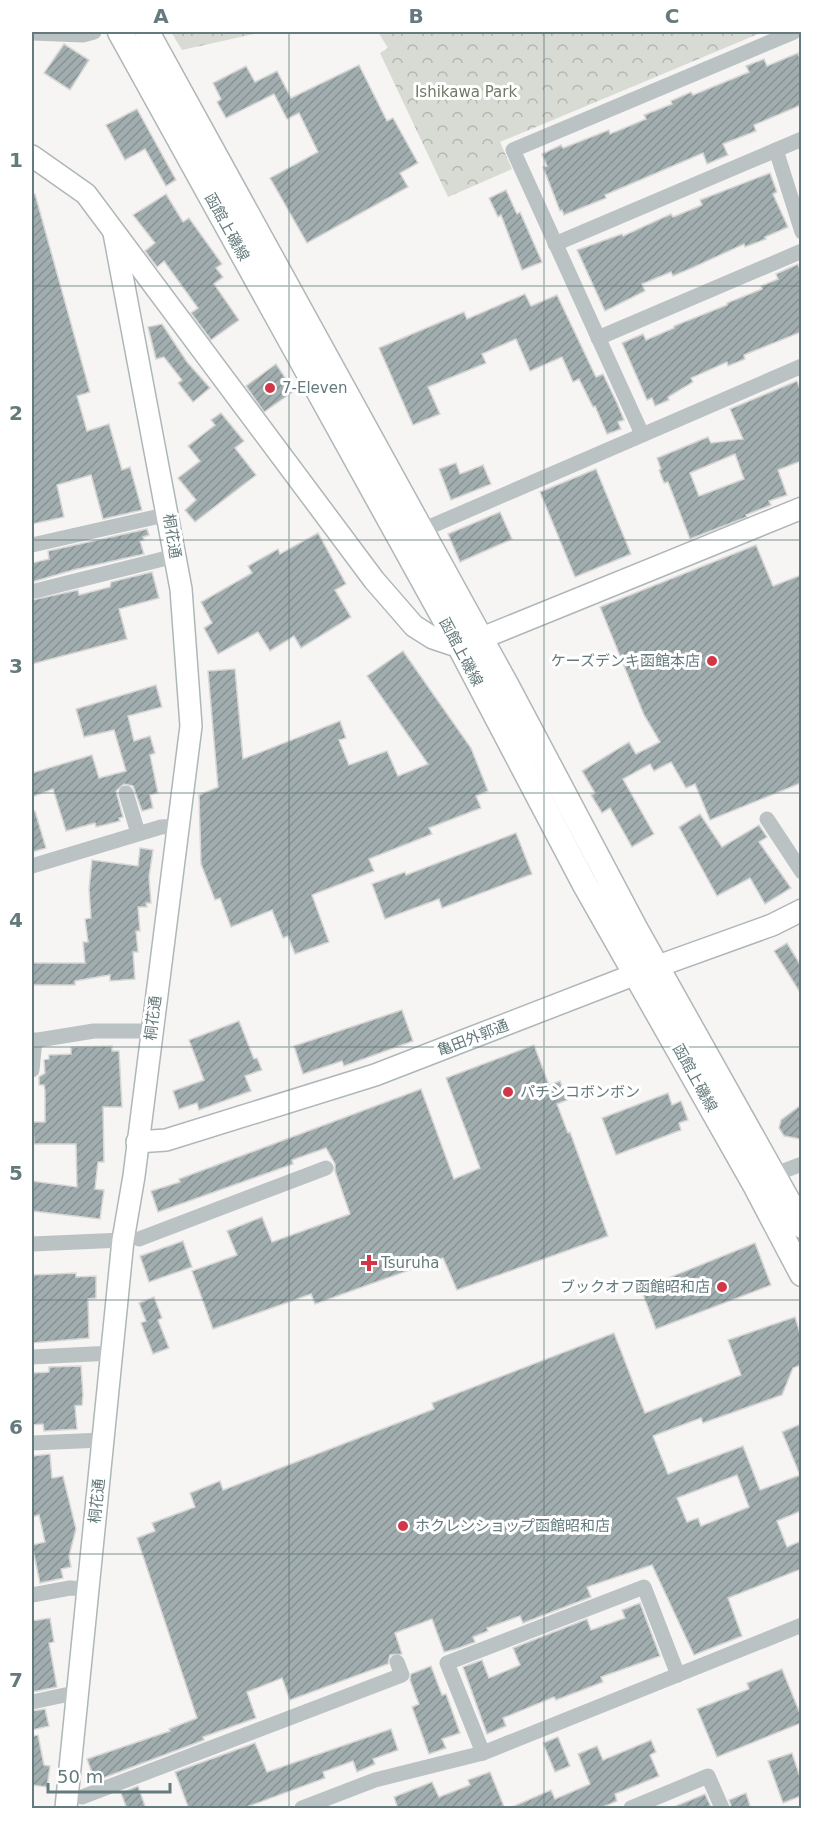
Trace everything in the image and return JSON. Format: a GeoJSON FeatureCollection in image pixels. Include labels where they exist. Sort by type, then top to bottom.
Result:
{"type":"FeatureCollection","features":[{"type":"Feature","properties":{"kind":"main road","name":"函館上磯線"},"geometry":{"type":"LineString","coordinates":[[120,32],[469,642]]}},
{"type":"Feature","properties":{"kind":"main road","name":"函館上磯線"},"geometry":{"type":"LineString","coordinates":[[147,32],[420,531],[469,642],[584,883],[647,970],[764,1178],[801,1226]]}},
{"type":"Feature","properties":{"kind":"main road","name":"函館上磯線"},"geometry":{"type":"LineString","coordinates":[[764,1178],[801,1274]]}},
{"type":"Feature","properties":{"kind":"street"},"geometry":{"type":"LineString","coordinates":[[32,33],[83,35],[94,32]]}},
{"type":"Feature","properties":{"kind":"street"},"geometry":{"type":"LineString","coordinates":[[642,434],[513,150],[794,32]]}},
{"type":"Feature","properties":{"kind":"street"},"geometry":{"type":"LineString","coordinates":[[555,244],[801,139]]}},
{"type":"Feature","properties":{"kind":"street"},"geometry":{"type":"LineString","coordinates":[[776,150],[801,232]]}},
{"type":"Feature","properties":{"kind":"street"},"geometry":{"type":"LineString","coordinates":[[32,156],[86,194],[374,580],[414,626],[434,638],[469,642],[801,508]]}},
{"type":"Feature","properties":{"kind":"street","name":"桐花通"},"geometry":{"type":"LineString","coordinates":[[74,1803],[79,1692],[112,1353],[131,1239],[137,1142],[191,726],[181,589],[169,513],[114,232]]}},
{"type":"Feature","properties":{"kind":"street"},"geometry":{"type":"LineString","coordinates":[[598,338],[801,251]]}},
{"type":"Feature","properties":{"kind":"street"},"geometry":{"type":"LineString","coordinates":[[420,531],[801,366]]}},
{"type":"Feature","properties":{"kind":"street"},"geometry":{"type":"LineString","coordinates":[[32,544],[169,513]]}},
{"type":"Feature","properties":{"kind":"street"},"geometry":{"type":"LineString","coordinates":[[35,591],[175,556]]}},
{"type":"Feature","properties":{"kind":"street"},"geometry":{"type":"LineString","coordinates":[[126,793],[138,833]]}},
{"type":"Feature","properties":{"kind":"street"},"geometry":{"type":"LineString","coordinates":[[767,819],[801,872]]}},
{"type":"Feature","properties":{"kind":"street"},"geometry":{"type":"LineString","coordinates":[[32,866],[138,833],[178,826]]}},
{"type":"Feature","properties":{"kind":"street","name":"亀田外郭通"},"geometry":{"type":"LineString","coordinates":[[137,1142],[166,1140],[375,1075],[647,970],[772,925],[801,910]]}},
{"type":"Feature","properties":{"kind":"street"},"geometry":{"type":"LineString","coordinates":[[32,1070],[33,1041],[94,1031],[151,1031]]}},
{"type":"Feature","properties":{"kind":"street"},"geometry":{"type":"LineString","coordinates":[[764,1178],[801,1164]]}},
{"type":"Feature","properties":{"kind":"street"},"geometry":{"type":"LineString","coordinates":[[32,1244],[131,1239],[326,1168]]}},
{"type":"Feature","properties":{"kind":"street"},"geometry":{"type":"LineString","coordinates":[[32,1357],[112,1353]]}},
{"type":"Feature","properties":{"kind":"street"},"geometry":{"type":"LineString","coordinates":[[32,1443],[103,1440]]}},
{"type":"Feature","properties":{"kind":"street"},"geometry":{"type":"LineString","coordinates":[[483,1753],[447,1663],[644,1587],[678,1675]]}},
{"type":"Feature","properties":{"kind":"street"},"geometry":{"type":"LineString","coordinates":[[32,1595],[70,1588],[88,1589]]}},
{"type":"Feature","properties":{"kind":"street"},"geometry":{"type":"LineString","coordinates":[[302,1809],[375,1780],[483,1753],[801,1625]]}},
{"type":"Feature","properties":{"kind":"street"},"geometry":{"type":"LineString","coordinates":[[74,1803],[402,1675],[396,1662]]}},
{"type":"Feature","properties":{"kind":"street"},"geometry":{"type":"LineString","coordinates":[[32,1702],[79,1692]]}},
{"type":"Feature","properties":{"kind":"street"},"geometry":{"type":"LineString","coordinates":[[631,1809],[708,1776],[722,1809]]}},
{"type":"Feature","properties":{"kind":"green space"},"geometry":{"type":"Polygon","coordinates":[[[171,32],[263,32],[182,50],[171,32]]]}},
{"type":"Feature","properties":{"kind":"green space","name":"Ishikawa Park"},"geometry":{"type":"Polygon","coordinates":[[[378,32],[763,32],[500,142],[512,169],[448,197],[380,53],[388,48],[378,32]]]}},
{"type":"Feature","properties":{"kind":"building"},"geometry":{"type":"Polygon","coordinates":[[[64,44],[89,60],[70,90],[44,73],[64,44]]]}},
{"type":"Feature","properties":{"kind":"building"},"geometry":{"type":"Polygon","coordinates":[[[798,53],[801,62],[801,105],[754,125],[756,131],[723,144],[728,155],[707,164],[703,153],[605,195],[606,198],[564,215],[562,210],[560,211],[543,167],[547,166],[542,154],[561,145],[563,148],[609,130],[610,134],[646,119],[644,115],[672,104],[671,101],[691,92],[693,95],[749,72],[746,66],[764,59],[767,66],[798,53]]]}},
{"type":"Feature","properties":{"kind":"building"},"geometry":{"type":"Polygon","coordinates":[[[359,65],[387,121],[393,118],[418,163],[400,173],[408,187],[307,243],[270,178],[318,152],[299,113],[287,119],[274,94],[226,118],[217,102],[221,99],[213,83],[246,66],[255,82],[277,71],[291,98],[359,65]]]}},
{"type":"Feature","properties":{"kind":"building"},"geometry":{"type":"Polygon","coordinates":[[[137,109],[176,180],[166,186],[145,149],[125,160],[106,125],[137,109]]]}},
{"type":"Feature","properties":{"kind":"building"},"geometry":{"type":"Polygon","coordinates":[[[770,173],[777,192],[773,194],[788,227],[765,237],[766,239],[745,247],[744,244],[673,276],[671,272],[642,284],[645,291],[605,311],[577,250],[622,234],[623,236],[671,214],[673,217],[702,205],[700,200],[770,173]]]}},
{"type":"Feature","properties":{"kind":"building"},"geometry":{"type":"Polygon","coordinates":[[[506,190],[517,214],[520,212],[542,262],[522,270],[501,215],[498,217],[489,198],[506,190]]]}},
{"type":"Feature","properties":{"kind":"building"},"geometry":{"type":"Polygon","coordinates":[[[32,194],[35,194],[90,392],[77,396],[87,431],[109,424],[122,470],[130,467],[142,510],[103,519],[91,475],[57,485],[64,517],[32,524],[32,194]]]}},
{"type":"Feature","properties":{"kind":"building"},"geometry":{"type":"Polygon","coordinates":[[[166,194],[183,222],[189,218],[222,264],[216,268],[223,277],[214,284],[239,320],[211,340],[191,313],[198,308],[164,261],[157,267],[145,251],[155,243],[133,215],[166,194]]]}},
{"type":"Feature","properties":{"kind":"building"},"geometry":{"type":"Polygon","coordinates":[[[798,264],[801,272],[801,332],[744,355],[745,359],[728,366],[727,362],[691,378],[693,382],[668,397],[669,400],[655,406],[652,398],[647,400],[622,343],[643,334],[646,340],[727,305],[727,303],[762,289],[761,286],[778,279],[776,274],[798,264]]]}},
{"type":"Feature","properties":{"kind":"building"},"geometry":{"type":"Polygon","coordinates":[[[525,294],[531,306],[557,295],[596,377],[603,374],[617,403],[624,420],[618,422],[621,429],[607,434],[595,406],[593,407],[579,379],[573,382],[562,357],[530,371],[516,339],[482,354],[486,363],[428,387],[440,414],[413,425],[379,348],[464,312],[467,319],[525,294]]]}},
{"type":"Feature","properties":{"kind":"building"},"geometry":{"type":"Polygon","coordinates":[[[162,324],[187,362],[210,388],[193,402],[178,383],[182,380],[164,357],[156,359],[148,327],[162,324]]]}},
{"type":"Feature","properties":{"kind":"building","name":"7-Eleven"},"geometry":{"type":"Polygon","coordinates":[[[276,364],[294,391],[264,412],[246,386],[276,364]]]}},
{"type":"Feature","properties":{"kind":"building"},"geometry":{"type":"Polygon","coordinates":[[[797,381],[801,391],[801,461],[778,470],[787,495],[769,501],[771,505],[746,515],[747,517],[690,539],[668,482],[664,483],[657,458],[708,437],[711,443],[743,439],[730,409],[797,381]],[[735,454],[690,473],[699,496],[744,479],[735,454]]]}},
{"type":"Feature","properties":{"kind":"building"},"geometry":{"type":"Polygon","coordinates":[[[221,413],[244,441],[235,448],[256,475],[195,522],[185,510],[196,500],[178,478],[200,461],[188,446],[215,425],[211,420],[221,413]]]}},
{"type":"Feature","properties":{"kind":"building"},"geometry":{"type":"Polygon","coordinates":[[[456,463],[460,474],[483,465],[491,484],[451,500],[439,469],[456,463]]]}},
{"type":"Feature","properties":{"kind":"building"},"geometry":{"type":"Polygon","coordinates":[[[596,469],[631,554],[575,577],[540,492],[596,469]]]}},
{"type":"Feature","properties":{"kind":"building"},"geometry":{"type":"Polygon","coordinates":[[[500,512],[512,539],[460,562],[448,534],[500,512]]]}},
{"type":"Feature","properties":{"kind":"building"},"geometry":{"type":"Polygon","coordinates":[[[147,529],[149,535],[140,541],[144,554],[32,582],[32,563],[49,559],[48,551],[147,529]]]}},
{"type":"Feature","properties":{"kind":"building"},"geometry":{"type":"Polygon","coordinates":[[[318,533],[346,584],[335,590],[351,617],[301,648],[294,636],[270,651],[258,632],[218,654],[204,628],[212,623],[201,602],[252,573],[248,566],[278,549],[280,554],[318,533]]]}},
{"type":"Feature","properties":{"kind":"building","name":"ケーズデンキ函館本店"},"geometry":{"type":"Polygon","coordinates":[[[756,545],[773,586],[801,575],[801,783],[710,820],[695,784],[686,788],[671,762],[654,771],[650,764],[623,779],[654,834],[632,847],[610,808],[602,813],[591,795],[595,793],[582,771],[629,742],[636,754],[660,742],[644,715],[600,607],[756,545]]]}},
{"type":"Feature","properties":{"kind":"building"},"geometry":{"type":"Polygon","coordinates":[[[152,572],[159,598],[119,609],[127,639],[32,664],[32,600],[78,590],[79,595],[110,587],[111,582],[152,572]]]}},
{"type":"Feature","properties":{"kind":"building"},"geometry":{"type":"Polygon","coordinates":[[[403,651],[471,748],[488,791],[476,796],[481,808],[429,828],[432,834],[369,859],[374,871],[312,895],[329,942],[295,954],[288,936],[283,938],[272,910],[231,927],[220,898],[215,900],[201,864],[199,795],[218,787],[208,671],[235,669],[243,759],[340,721],[346,738],[339,740],[349,765],[387,751],[398,776],[428,764],[367,676],[403,651]]]}},
{"type":"Feature","properties":{"kind":"building"},"geometry":{"type":"Polygon","coordinates":[[[156,685],[162,707],[128,716],[134,741],[150,736],[155,753],[150,755],[158,793],[150,795],[153,808],[142,811],[133,786],[124,784],[116,791],[123,817],[119,818],[120,821],[96,827],[95,823],[66,831],[53,789],[32,797],[32,773],[92,755],[99,778],[126,771],[114,730],[84,737],[76,709],[156,685]]]}},
{"type":"Feature","properties":{"kind":"building"},"geometry":{"type":"Polygon","coordinates":[[[35,811],[46,848],[32,852],[32,812],[35,811]]]}},
{"type":"Feature","properties":{"kind":"building"},"geometry":{"type":"Polygon","coordinates":[[[700,814],[722,847],[759,825],[767,837],[759,842],[791,888],[765,904],[750,878],[717,896],[679,827],[700,814]]]}},
{"type":"Feature","properties":{"kind":"building"},"geometry":{"type":"Polygon","coordinates":[[[516,833],[532,874],[442,908],[439,899],[385,919],[372,884],[405,872],[406,875],[516,833]]]}},
{"type":"Feature","properties":{"kind":"building"},"geometry":{"type":"Polygon","coordinates":[[[140,848],[153,850],[149,877],[151,903],[146,903],[147,907],[138,907],[140,931],[136,931],[138,952],[133,952],[135,979],[110,981],[110,975],[75,981],[75,985],[32,985],[32,963],[85,963],[83,942],[88,942],[85,919],[91,918],[89,889],[92,860],[138,866],[140,848]]]}},
{"type":"Feature","properties":{"kind":"building"},"geometry":{"type":"Polygon","coordinates":[[[787,943],[801,966],[801,994],[774,951],[787,943]]]}},
{"type":"Feature","properties":{"kind":"building"},"geometry":{"type":"Polygon","coordinates":[[[402,1010],[413,1041],[344,1066],[342,1061],[303,1074],[294,1046],[402,1010]]]}},
{"type":"Feature","properties":{"kind":"building"},"geometry":{"type":"Polygon","coordinates":[[[239,1021],[254,1059],[257,1058],[262,1070],[245,1076],[251,1091],[199,1110],[197,1103],[179,1109],[173,1091],[204,1080],[189,1040],[239,1021]]]}},
{"type":"Feature","properties":{"kind":"building"},"geometry":{"type":"Polygon","coordinates":[[[534,1045],[549,1085],[560,1081],[567,1100],[557,1104],[568,1133],[570,1132],[608,1236],[457,1290],[443,1258],[315,1304],[311,1294],[213,1329],[192,1271],[237,1255],[227,1231],[262,1217],[272,1242],[350,1214],[335,1171],[335,1164],[326,1148],[292,1160],[293,1164],[158,1212],[151,1191],[180,1182],[179,1179],[421,1089],[454,1179],[480,1168],[446,1078],[534,1045]]]}},
{"type":"Feature","properties":{"kind":"building"},"geometry":{"type":"Polygon","coordinates":[[[112,1046],[112,1051],[119,1051],[122,1107],[103,1107],[104,1162],[98,1162],[95,1189],[104,1190],[100,1219],[32,1211],[32,1181],[77,1187],[76,1144],[34,1144],[33,1122],[45,1122],[45,1091],[44,1085],[39,1085],[39,1077],[45,1073],[44,1060],[49,1059],[49,1055],[71,1054],[71,1047],[112,1046]]]}},
{"type":"Feature","properties":{"kind":"building"},"geometry":{"type":"Polygon","coordinates":[[[668,1093],[672,1105],[681,1101],[688,1120],[679,1123],[681,1130],[616,1155],[602,1118],[668,1093]]]}},
{"type":"Feature","properties":{"kind":"building"},"geometry":{"type":"Polygon","coordinates":[[[801,1105],[801,1139],[784,1136],[779,1128],[781,1120],[801,1105]]]}},
{"type":"Feature","properties":{"kind":"building"},"geometry":{"type":"Polygon","coordinates":[[[183,1241],[192,1267],[149,1282],[140,1256],[183,1241]]]}},
{"type":"Feature","properties":{"kind":"building","name":"ブックオフ函館昭和店"},"geometry":{"type":"Polygon","coordinates":[[[755,1243],[771,1285],[656,1329],[641,1289],[755,1243]]]}},
{"type":"Feature","properties":{"kind":"building"},"geometry":{"type":"Polygon","coordinates":[[[76,1273],[76,1277],[96,1276],[96,1298],[88,1299],[89,1338],[32,1343],[32,1275],[76,1273]]]}},
{"type":"Feature","properties":{"kind":"building"},"geometry":{"type":"Polygon","coordinates":[[[154,1297],[162,1318],[158,1320],[169,1348],[153,1354],[141,1323],[146,1321],[139,1303],[154,1297]]]}},
{"type":"Feature","properties":{"kind":"building"},"geometry":{"type":"Polygon","coordinates":[[[795,1317],[801,1336],[801,1365],[793,1368],[782,1395],[703,1423],[701,1418],[653,1436],[668,1474],[743,1446],[760,1490],[800,1475],[782,1432],[801,1424],[801,1511],[777,1521],[787,1547],[801,1541],[801,1569],[728,1598],[742,1636],[694,1655],[652,1565],[587,1587],[591,1597],[523,1623],[520,1616],[487,1628],[488,1631],[473,1637],[475,1642],[456,1649],[444,1652],[432,1619],[395,1633],[402,1654],[390,1655],[388,1664],[290,1700],[282,1678],[247,1692],[256,1718],[95,1781],[87,1759],[170,1731],[169,1729],[197,1718],[137,1538],[155,1531],[152,1523],[195,1507],[190,1493],[220,1481],[223,1490],[434,1409],[432,1403],[614,1333],[645,1413],[741,1375],[728,1340],[795,1317]],[[737,1475],[677,1498],[687,1522],[698,1518],[701,1526],[749,1507],[737,1475]]]}},
{"type":"Feature","properties":{"kind":"building"},"geometry":{"type":"Polygon","coordinates":[[[81,1366],[83,1395],[82,1405],[75,1406],[77,1429],[44,1431],[43,1424],[32,1425],[32,1373],[49,1372],[49,1367],[81,1366]]]}},
{"type":"Feature","properties":{"kind":"building"},"geometry":{"type":"Polygon","coordinates":[[[50,1454],[52,1478],[63,1476],[76,1529],[69,1556],[71,1567],[61,1569],[63,1578],[40,1583],[32,1545],[45,1542],[39,1515],[32,1517],[32,1456],[50,1454]]]}},
{"type":"Feature","properties":{"kind":"building"},"geometry":{"type":"Polygon","coordinates":[[[640,1603],[660,1656],[601,1677],[603,1682],[556,1700],[554,1697],[503,1718],[506,1726],[487,1734],[463,1667],[482,1660],[489,1678],[520,1665],[513,1648],[587,1619],[591,1630],[625,1618],[622,1610],[640,1603]]]}},
{"type":"Feature","properties":{"kind":"building"},"geometry":{"type":"Polygon","coordinates":[[[50,1618],[54,1642],[49,1643],[57,1687],[32,1692],[32,1621],[50,1618]]]}},
{"type":"Feature","properties":{"kind":"building"},"geometry":{"type":"Polygon","coordinates":[[[431,1666],[442,1695],[446,1694],[460,1733],[442,1739],[446,1748],[429,1754],[412,1707],[419,1704],[410,1680],[411,1674],[431,1666]]]}},
{"type":"Feature","properties":{"kind":"building"},"geometry":{"type":"Polygon","coordinates":[[[782,1669],[801,1716],[801,1723],[717,1757],[697,1709],[749,1689],[747,1683],[782,1669]]]}},
{"type":"Feature","properties":{"kind":"building"},"geometry":{"type":"Polygon","coordinates":[[[45,1709],[49,1726],[32,1730],[32,1711],[45,1709]]]}},
{"type":"Feature","properties":{"kind":"building"},"geometry":{"type":"Polygon","coordinates":[[[391,1729],[398,1750],[373,1759],[375,1764],[357,1772],[353,1761],[323,1772],[325,1778],[241,1809],[189,1809],[175,1772],[255,1743],[267,1772],[391,1729]]]}},
{"type":"Feature","properties":{"kind":"building"},"geometry":{"type":"Polygon","coordinates":[[[38,1735],[44,1765],[50,1766],[47,1787],[32,1785],[32,1736],[38,1735]]]}},
{"type":"Feature","properties":{"kind":"building"},"geometry":{"type":"Polygon","coordinates":[[[558,1737],[570,1766],[555,1772],[543,1743],[558,1737]]]}},
{"type":"Feature","properties":{"kind":"building"},"geometry":{"type":"Polygon","coordinates":[[[651,1740],[656,1752],[650,1755],[659,1776],[615,1794],[617,1801],[598,1809],[507,1809],[551,1790],[555,1799],[590,1784],[578,1754],[597,1746],[603,1760],[651,1740]]]}},
{"type":"Feature","properties":{"kind":"building"},"geometry":{"type":"Polygon","coordinates":[[[792,1753],[801,1780],[801,1796],[783,1803],[768,1761],[792,1753]]]}},
{"type":"Feature","properties":{"kind":"building"},"geometry":{"type":"Polygon","coordinates":[[[490,1772],[505,1809],[398,1809],[394,1797],[432,1782],[439,1797],[470,1785],[468,1780],[490,1772]]]}},
{"type":"Feature","properties":{"kind":"building"},"geometry":{"type":"Polygon","coordinates":[[[138,1786],[146,1809],[127,1809],[121,1793],[138,1786]]]}},
{"type":"Feature","properties":{"kind":"building"},"geometry":{"type":"Polygon","coordinates":[[[746,1793],[751,1809],[732,1809],[729,1800],[746,1793]]]}},
{"type":"Feature","properties":{"kind":"building"},"geometry":{"type":"Polygon","coordinates":[[[705,1794],[712,1809],[671,1809],[671,1808],[705,1794]]]}},
{"type":"Feature","properties":{"kind":"place","name":"7-Eleven"},"geometry":{"type":"Point","coordinates":[270,388]}},
{"type":"Feature","properties":{"kind":"place","name":"ケーズデンキ函館本店"},"geometry":{"type":"Point","coordinates":[712,661]}},
{"type":"Feature","properties":{"kind":"place","name":"パチンコボンボン"},"geometry":{"type":"Point","coordinates":[508,1092]}},
{"type":"Feature","properties":{"kind":"place","name":"Tsuruha"},"geometry":{"type":"Point","coordinates":[369,1263]}},
{"type":"Feature","properties":{"kind":"place","name":"ブックオフ函館昭和店"},"geometry":{"type":"Point","coordinates":[722,1287]}},
{"type":"Feature","properties":{"kind":"place","name":"ホクレンショップ函館昭和店"},"geometry":{"type":"Point","coordinates":[403,1526]}}]}
